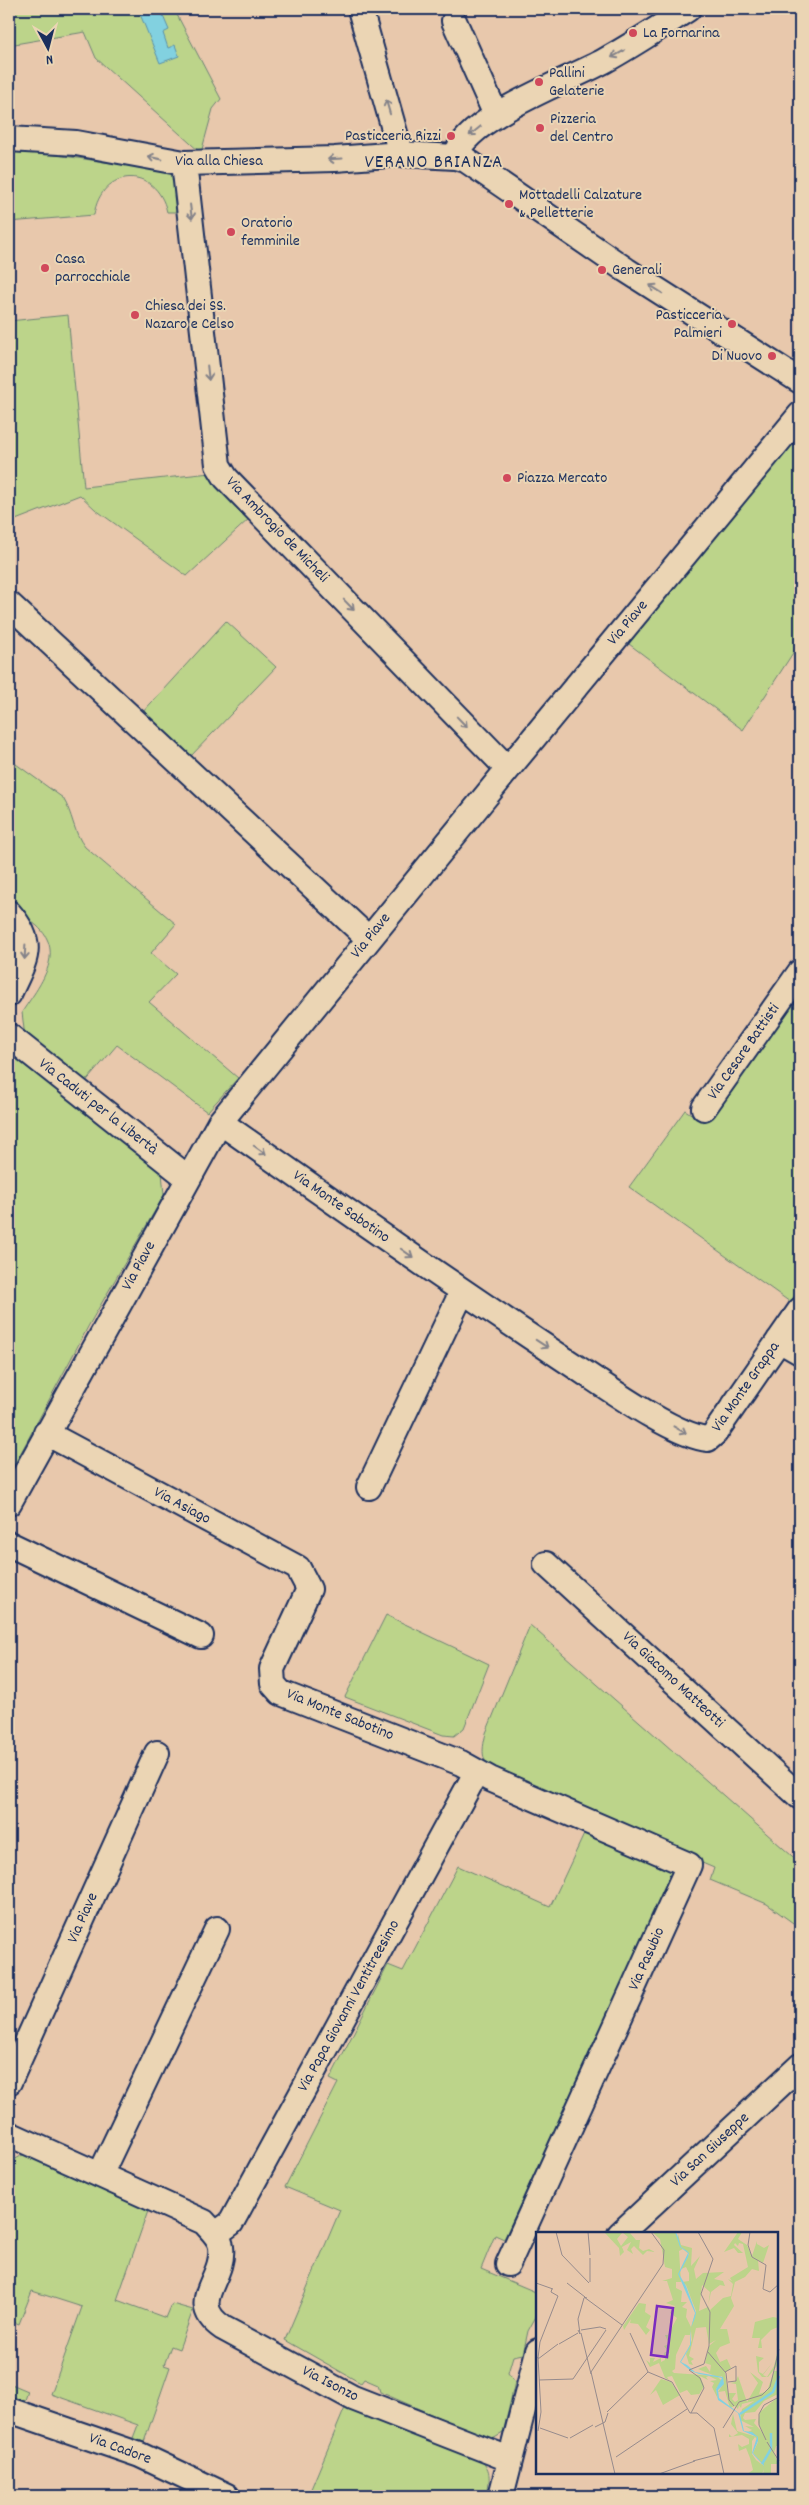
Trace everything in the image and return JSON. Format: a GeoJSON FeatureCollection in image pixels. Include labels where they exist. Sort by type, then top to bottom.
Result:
{"type":"FeatureCollection","features":[{"type":"Feature","properties":{"kind":"street"},"geometry":{"type":"LineString","coordinates":[[360,9],[401,154]]}},
{"type":"Feature","properties":{"kind":"street"},"geometry":{"type":"LineString","coordinates":[[688,9],[632,46],[496,115],[462,142],[455,156],[475,164],[626,270],[800,381]]}},
{"type":"Feature","properties":{"kind":"street"},"geometry":{"type":"LineString","coordinates":[[454,21],[496,115]]}},
{"type":"Feature","properties":{"kind":"street","name":"Via alla Chiesa"},"geometry":{"type":"LineString","coordinates":[[9,139],[76,143],[184,163],[335,159],[401,154],[455,156]]}},
{"type":"Feature","properties":{"kind":"street","name":"Via Ambrogio de Micheli"},"geometry":{"type":"LineString","coordinates":[[184,163],[218,465],[226,478],[508,769]]}},
{"type":"Feature","properties":{"kind":"street","name":"Via Piave"},"geometry":{"type":"LineString","coordinates":[[9,1503],[46,1433],[220,1122],[800,415]]}},
{"type":"Feature","properties":{"kind":"street"},"geometry":{"type":"LineString","coordinates":[[9,604],[369,939]]}},
{"type":"Feature","properties":{"kind":"street"},"geometry":{"type":"LineString","coordinates":[[9,913],[25,934],[25,959],[9,994]]}},
{"type":"Feature","properties":{"kind":"street","name":"Via Cesare Battisti"},"geometry":{"type":"LineString","coordinates":[[704,1108],[800,972]]}},
{"type":"Feature","properties":{"kind":"street","name":"Via Caduti per la Libertà"},"geometry":{"type":"LineString","coordinates":[[9,1036],[188,1178]]}},
{"type":"Feature","properties":{"kind":"street","name":"Via Monte Sabotino"},"geometry":{"type":"LineString","coordinates":[[220,1122],[462,1292],[629,1401],[695,1438],[708,1439]]}},
{"type":"Feature","properties":{"kind":"street"},"geometry":{"type":"LineString","coordinates":[[369,1487],[462,1292]]}},
{"type":"Feature","properties":{"kind":"street","name":"Via Monte Grappa"},"geometry":{"type":"LineString","coordinates":[[708,1439],[800,1310]]}},
{"type":"Feature","properties":{"kind":"street"},"geometry":{"type":"LineString","coordinates":[[780,1340],[800,1352]]}},
{"type":"Feature","properties":{"kind":"street","name":"Via Asiago"},"geometry":{"type":"LineString","coordinates":[[46,1433],[298,1568],[309,1588]]}},
{"type":"Feature","properties":{"kind":"street"},"geometry":{"type":"LineString","coordinates":[[9,1544],[201,1636]]}},
{"type":"Feature","properties":{"kind":"street","name":"Via Giacomo Matteotti"},"geometry":{"type":"LineString","coordinates":[[546,1564],[800,1797]]}},
{"type":"Feature","properties":{"kind":"street","name":"Via Monte Sabotino"},"geometry":{"type":"LineString","coordinates":[[309,1588],[272,1670],[273,1684],[281,1693],[461,1763],[476,1773]]}},
{"type":"Feature","properties":{"kind":"street","name":"Via Piave"},"geometry":{"type":"LineString","coordinates":[[9,2082],[157,1753]]}},
{"type":"Feature","properties":{"kind":"street","name":"Via Papa Giovanni Ventitreesimo"},"geometry":{"type":"LineString","coordinates":[[216,2234],[231,2223],[476,1773]]}},
{"type":"Feature","properties":{"kind":"street","name":"Via Pasubio"},"geometry":{"type":"LineString","coordinates":[[476,1773],[689,1865],[508,2264]]}},
{"type":"Feature","properties":{"kind":"street"},"geometry":{"type":"LineString","coordinates":[[100,2175],[217,1929]]}},
{"type":"Feature","properties":{"kind":"street","name":"Via San Giuseppe"},"geometry":{"type":"LineString","coordinates":[[622,2232],[799,2071]]}},
{"type":"Feature","properties":{"kind":"street"},"geometry":{"type":"LineString","coordinates":[[9,2134],[204,2222],[216,2234]]}},
{"type":"Feature","properties":{"kind":"street","name":"Via Isonzo"},"geometry":{"type":"LineString","coordinates":[[216,2234],[221,2247],[219,2264],[208,2292],[206,2309],[212,2320],[223,2328],[353,2398],[509,2459]]}},
{"type":"Feature","properties":{"kind":"street"},"geometry":{"type":"LineString","coordinates":[[501,2496],[536,2358]]}},
{"type":"Feature","properties":{"kind":"street","name":"Via Cadore"},"geometry":{"type":"LineString","coordinates":[[9,2410],[140,2455],[227,2496]]}},
{"type":"Feature","properties":{"kind":"green space"},"geometry":{"type":"Polygon","coordinates":[[[9,9],[174,9],[221,99],[213,109],[201,153],[96,58],[85,32],[9,45],[9,9]]]}},
{"type":"Feature","properties":{"kind":"green space"},"geometry":{"type":"Polygon","coordinates":[[[9,148],[173,172],[177,212],[167,212],[161,196],[152,185],[141,179],[129,178],[117,180],[107,188],[99,199],[94,215],[9,222],[9,148]]]}},
{"type":"Feature","properties":{"kind":"green space"},"geometry":{"type":"Polygon","coordinates":[[[68,315],[84,487],[210,473],[250,518],[187,576],[96,510],[80,495],[13,521],[9,525],[9,321],[68,315]]]}},
{"type":"Feature","properties":{"kind":"green space"},"geometry":{"type":"Polygon","coordinates":[[[800,431],[800,642],[743,730],[625,641],[800,431]]]}},
{"type":"Feature","properties":{"kind":"green space"},"geometry":{"type":"Polygon","coordinates":[[[226,621],[276,667],[190,757],[141,714],[226,621]]]}},
{"type":"Feature","properties":{"kind":"green space"},"geometry":{"type":"Polygon","coordinates":[[[9,759],[63,798],[85,847],[176,924],[151,953],[176,974],[149,1002],[238,1078],[207,1112],[117,1045],[83,1085],[25,1038],[22,1012],[36,991],[47,969],[50,947],[46,936],[37,926],[9,906],[9,759]]]}},
{"type":"Feature","properties":{"kind":"green space"},"geometry":{"type":"Polygon","coordinates":[[[800,990],[800,1288],[790,1302],[629,1187],[685,1110],[704,1122],[800,990]]]}},
{"type":"Feature","properties":{"kind":"green space"},"geometry":{"type":"Polygon","coordinates":[[[10,1054],[162,1172],[164,1195],[89,1325],[9,1475],[10,1054]]]}},
{"type":"Feature","properties":{"kind":"green space"},"geometry":{"type":"Polygon","coordinates":[[[386,1615],[489,1664],[464,1728],[454,1736],[443,1735],[345,1697],[386,1615]]]}},
{"type":"Feature","properties":{"kind":"green space"},"geometry":{"type":"Polygon","coordinates":[[[530,1625],[800,1863],[800,1928],[767,1904],[710,1880],[714,1868],[497,1776],[485,1761],[483,1746],[486,1733],[530,1625]]]}},
{"type":"Feature","properties":{"kind":"green space"},"geometry":{"type":"Polygon","coordinates":[[[587,1828],[668,1862],[675,1873],[504,2239],[495,2235],[481,2269],[536,2292],[536,2317],[528,2331],[523,2354],[513,2356],[508,2373],[515,2382],[503,2433],[491,2440],[380,2392],[378,2385],[364,2379],[361,2383],[285,2340],[340,2210],[285,2187],[338,2083],[330,2079],[388,1965],[403,1971],[458,1866],[550,1907],[587,1828]]]}},
{"type":"Feature","properties":{"kind":"green space"},"geometry":{"type":"Polygon","coordinates":[[[28,2152],[148,2211],[117,2300],[166,2318],[172,2304],[193,2310],[179,2349],[171,2346],[164,2365],[170,2367],[144,2442],[133,2438],[138,2425],[51,2394],[82,2307],[32,2291],[19,2324],[9,2320],[9,2209],[14,2189],[9,2176],[12,2161],[28,2152]]]}},
{"type":"Feature","properties":{"kind":"green space"},"geometry":{"type":"Polygon","coordinates":[[[9,2383],[28,2391],[23,2406],[9,2401],[9,2383]]]}},
{"type":"Feature","properties":{"kind":"green space"},"geometry":{"type":"Polygon","coordinates":[[[347,2403],[480,2459],[488,2472],[487,2496],[308,2496],[347,2403]]]}},
{"type":"Feature","properties":{"kind":"water"},"geometry":{"type":"Polygon","coordinates":[[[152,9],[160,9],[169,30],[163,33],[168,48],[175,45],[179,56],[160,63],[140,14],[152,9]]]}},
{"type":"Feature","properties":{"kind":"place","name":"La Fornarina"},"geometry":{"type":"Point","coordinates":[633,33]}},
{"type":"Feature","properties":{"kind":"place","name":"Pallini Gelaterie"},"geometry":{"type":"Point","coordinates":[539,82]}},
{"type":"Feature","properties":{"kind":"place","name":"Pizzeria del Centro"},"geometry":{"type":"Point","coordinates":[540,128]}},
{"type":"Feature","properties":{"kind":"place","name":"Pasticceria Rizzi"},"geometry":{"type":"Point","coordinates":[451,136]}},
{"type":"Feature","properties":{"kind":"place","name":"Mottadelli Calzature & Pelletterie"},"geometry":{"type":"Point","coordinates":[509,204]}},
{"type":"Feature","properties":{"kind":"place","name":"Oratorio femminile"},"geometry":{"type":"Point","coordinates":[231,232]}},
{"type":"Feature","properties":{"kind":"place","name":"Casa parrocchiale"},"geometry":{"type":"Point","coordinates":[45,268]}},
{"type":"Feature","properties":{"kind":"place","name":"Generali"},"geometry":{"type":"Point","coordinates":[602,270]}},
{"type":"Feature","properties":{"kind":"place","name":"Chiesa dei SS. Nazaro e Celso"},"geometry":{"type":"Point","coordinates":[135,315]}},
{"type":"Feature","properties":{"kind":"place","name":"Pasticceria Palmieri"},"geometry":{"type":"Point","coordinates":[732,324]}},
{"type":"Feature","properties":{"kind":"place","name":"Di Nuovo"},"geometry":{"type":"Point","coordinates":[772,356]}},
{"type":"Feature","properties":{"kind":"place","name":"Piazza Mercato"},"geometry":{"type":"Point","coordinates":[507,478]}},
{"type":"Feature","properties":{"kind":"district","name":"VERANO BRIANZA"},"geometry":{"type":"Point","coordinates":[434,163]}}]}
